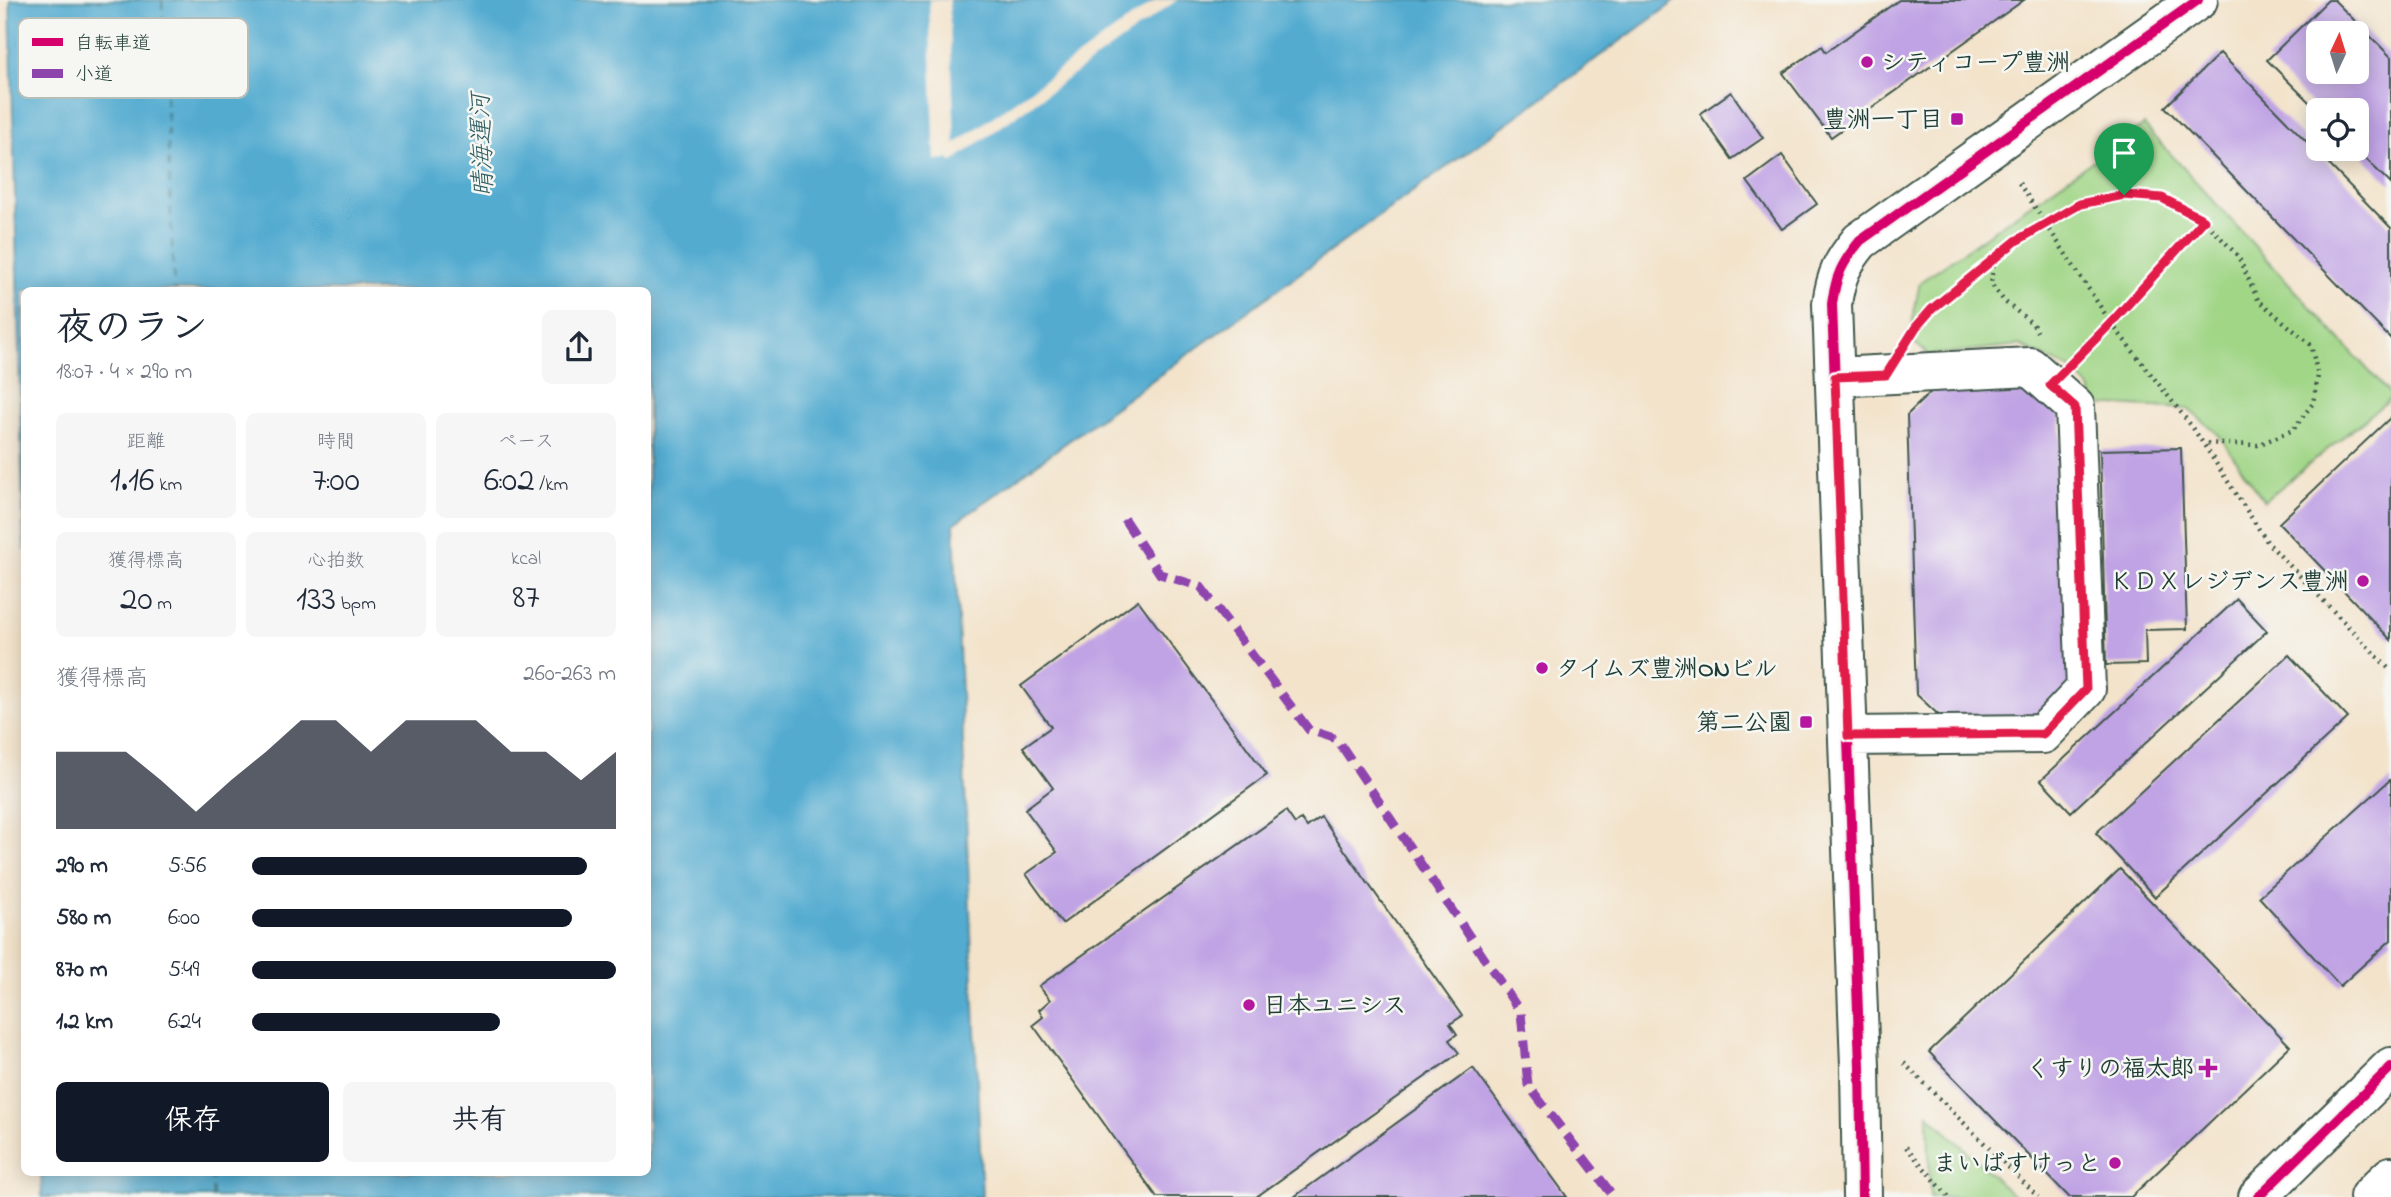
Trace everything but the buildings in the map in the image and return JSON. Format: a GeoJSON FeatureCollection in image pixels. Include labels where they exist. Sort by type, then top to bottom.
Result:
{"type":"FeatureCollection","features":[{"type":"Feature","properties":{"kind":"street"},"geometry":{"type":"LineString","coordinates":[[1862,1197],[1860,1066],[1832,304],[1836,280],[1844,260],[1860,241],[2198,0]]}},
{"type":"Feature","properties":{"kind":"street"},"geometry":{"type":"LineString","coordinates":[[1835,377],[2040,376],[2075,407],[2086,689],[2043,734],[1848,736]]}},
{"type":"Feature","properties":{"kind":"street"},"geometry":{"type":"LineString","coordinates":[[2258,1197],[2391,1067]]}},
{"type":"Feature","properties":{"kind":"street"},"geometry":{"type":"LineString","coordinates":[[2369,1197],[2391,1176]]}},
{"type":"Feature","properties":{"kind":"path"},"geometry":{"type":"LineString","coordinates":[[2019,183],[2111,323],[2203,443],[2268,543],[2391,671]]}},
{"type":"Feature","properties":{"kind":"path"},"geometry":{"type":"LineString","coordinates":[[1886,375],[1916,327],[1932,309],[2016,241],[2080,204],[2124,195],[2162,198],[2204,220],[2238,256],[2258,300],[2311,345],[2318,376],[2313,404],[2293,430],[2258,445],[2203,443]]}},
{"type":"Feature","properties":{"kind":"path"},"geometry":{"type":"LineString","coordinates":[[2040,376],[2111,323],[2204,220]]}},
{"type":"Feature","properties":{"kind":"path"},"geometry":{"type":"LineString","coordinates":[[1994,258],[1991,284],[2006,302],[2033,324],[2041,342],[2040,376]]}},
{"type":"Feature","properties":{"kind":"path"},"geometry":{"type":"LineString","coordinates":[[1904,1063],[2038,1197]]}},
{"type":"Feature","properties":{"kind":"path"},"geometry":{"type":"LineString","coordinates":[[1906,1147],[1949,1197]]}},
{"type":"Feature","properties":{"kind":"green space"},"geometry":{"type":"Polygon","coordinates":[[[2144,125],[2391,395],[2391,398],[2264,501],[2218,434],[2188,409],[2093,404],[2091,390],[2073,370],[2019,345],[1929,355],[1909,338],[1920,282],[2144,125]]]}},
{"type":"Feature","properties":{"kind":"green space"},"geometry":{"type":"Polygon","coordinates":[[[1928,1114],[2015,1197],[1930,1197],[1928,1114]]]}},
{"type":"Feature","properties":{"kind":"water","name":"晴海運河"},"geometry":{"type":"Polygon","coordinates":[[[10,0],[1677,0],[954,524],[982,1197],[42,1197],[41,1176],[651,1176],[651,287],[21,287],[21,433],[10,0]]]}},
{"type":"Feature","properties":{"kind":"pier"},"geometry":{"type":"Polygon","coordinates":[[[929,0],[949,0],[955,144],[1156,0],[1177,0],[952,162],[948,159],[935,160],[929,0]]]}},
{"type":"Feature","properties":{"kind":"ferry route"},"geometry":{"type":"LineString","coordinates":[[162,0],[163,18]]}},
{"type":"Feature","properties":{"kind":"ferry route"},"geometry":{"type":"LineString","coordinates":[[166,98],[174,287]]}},
{"type":"Feature","properties":{"kind":"ferry route"},"geometry":{"type":"LineString","coordinates":[[211,1176],[213,1197]]}},
{"type":"Feature","properties":{"kind":"marked path"},"geometry":{"type":"LineString","coordinates":[[1124,519],[1160,574],[1201,587],[1309,730],[1337,739],[1521,1013],[1528,1085],[1614,1197]]}},
{"type":"Feature","properties":{"kind":"cycle path"},"geometry":{"type":"LineString","coordinates":[[1862,1197],[1860,1066],[1832,304],[1838,277],[1844,263],[1860,241],[2198,0]]}},
{"type":"Feature","properties":{"kind":"cycle path"},"geometry":{"type":"LineString","coordinates":[[2258,1197],[2391,1067]]}},
{"type":"Feature","properties":{"kind":"place","name":"シティコープ豊洲"},"geometry":{"type":"Point","coordinates":[1867,62]}},
{"type":"Feature","properties":{"kind":"place","name":"豊洲一丁目"},"geometry":{"type":"Point","coordinates":[1957,119]}},
{"type":"Feature","properties":{"kind":"place","name":"ＫＤＸレジデンス豊洲"},"geometry":{"type":"Point","coordinates":[2363,581]}},
{"type":"Feature","properties":{"kind":"place","name":"タイムズ豊洲ONビル"},"geometry":{"type":"Point","coordinates":[1542,668]}},
{"type":"Feature","properties":{"kind":"place","name":"第二公園"},"geometry":{"type":"Point","coordinates":[1806,722]}},
{"type":"Feature","properties":{"kind":"place","name":"日本ユニシス"},"geometry":{"type":"Point","coordinates":[1249,1005]}},
{"type":"Feature","properties":{"kind":"place","name":"くすりの福太郎"},"geometry":{"type":"Point","coordinates":[2208,1068]}},
{"type":"Feature","properties":{"kind":"place","name":"まいばすけっと"},"geometry":{"type":"Point","coordinates":[2115,1163]}},
{"type":"Feature","properties":{"kind":"route"},"geometry":{"type":"LineString","coordinates":[[2124,195],[2162,198],[2204,220],[2111,323],[2050,385],[2075,407],[2086,689],[2043,734],[1848,736],[1835,377],[1886,375],[1916,327],[1932,309],[2016,241],[2080,204],[2124,195]]}}]}
